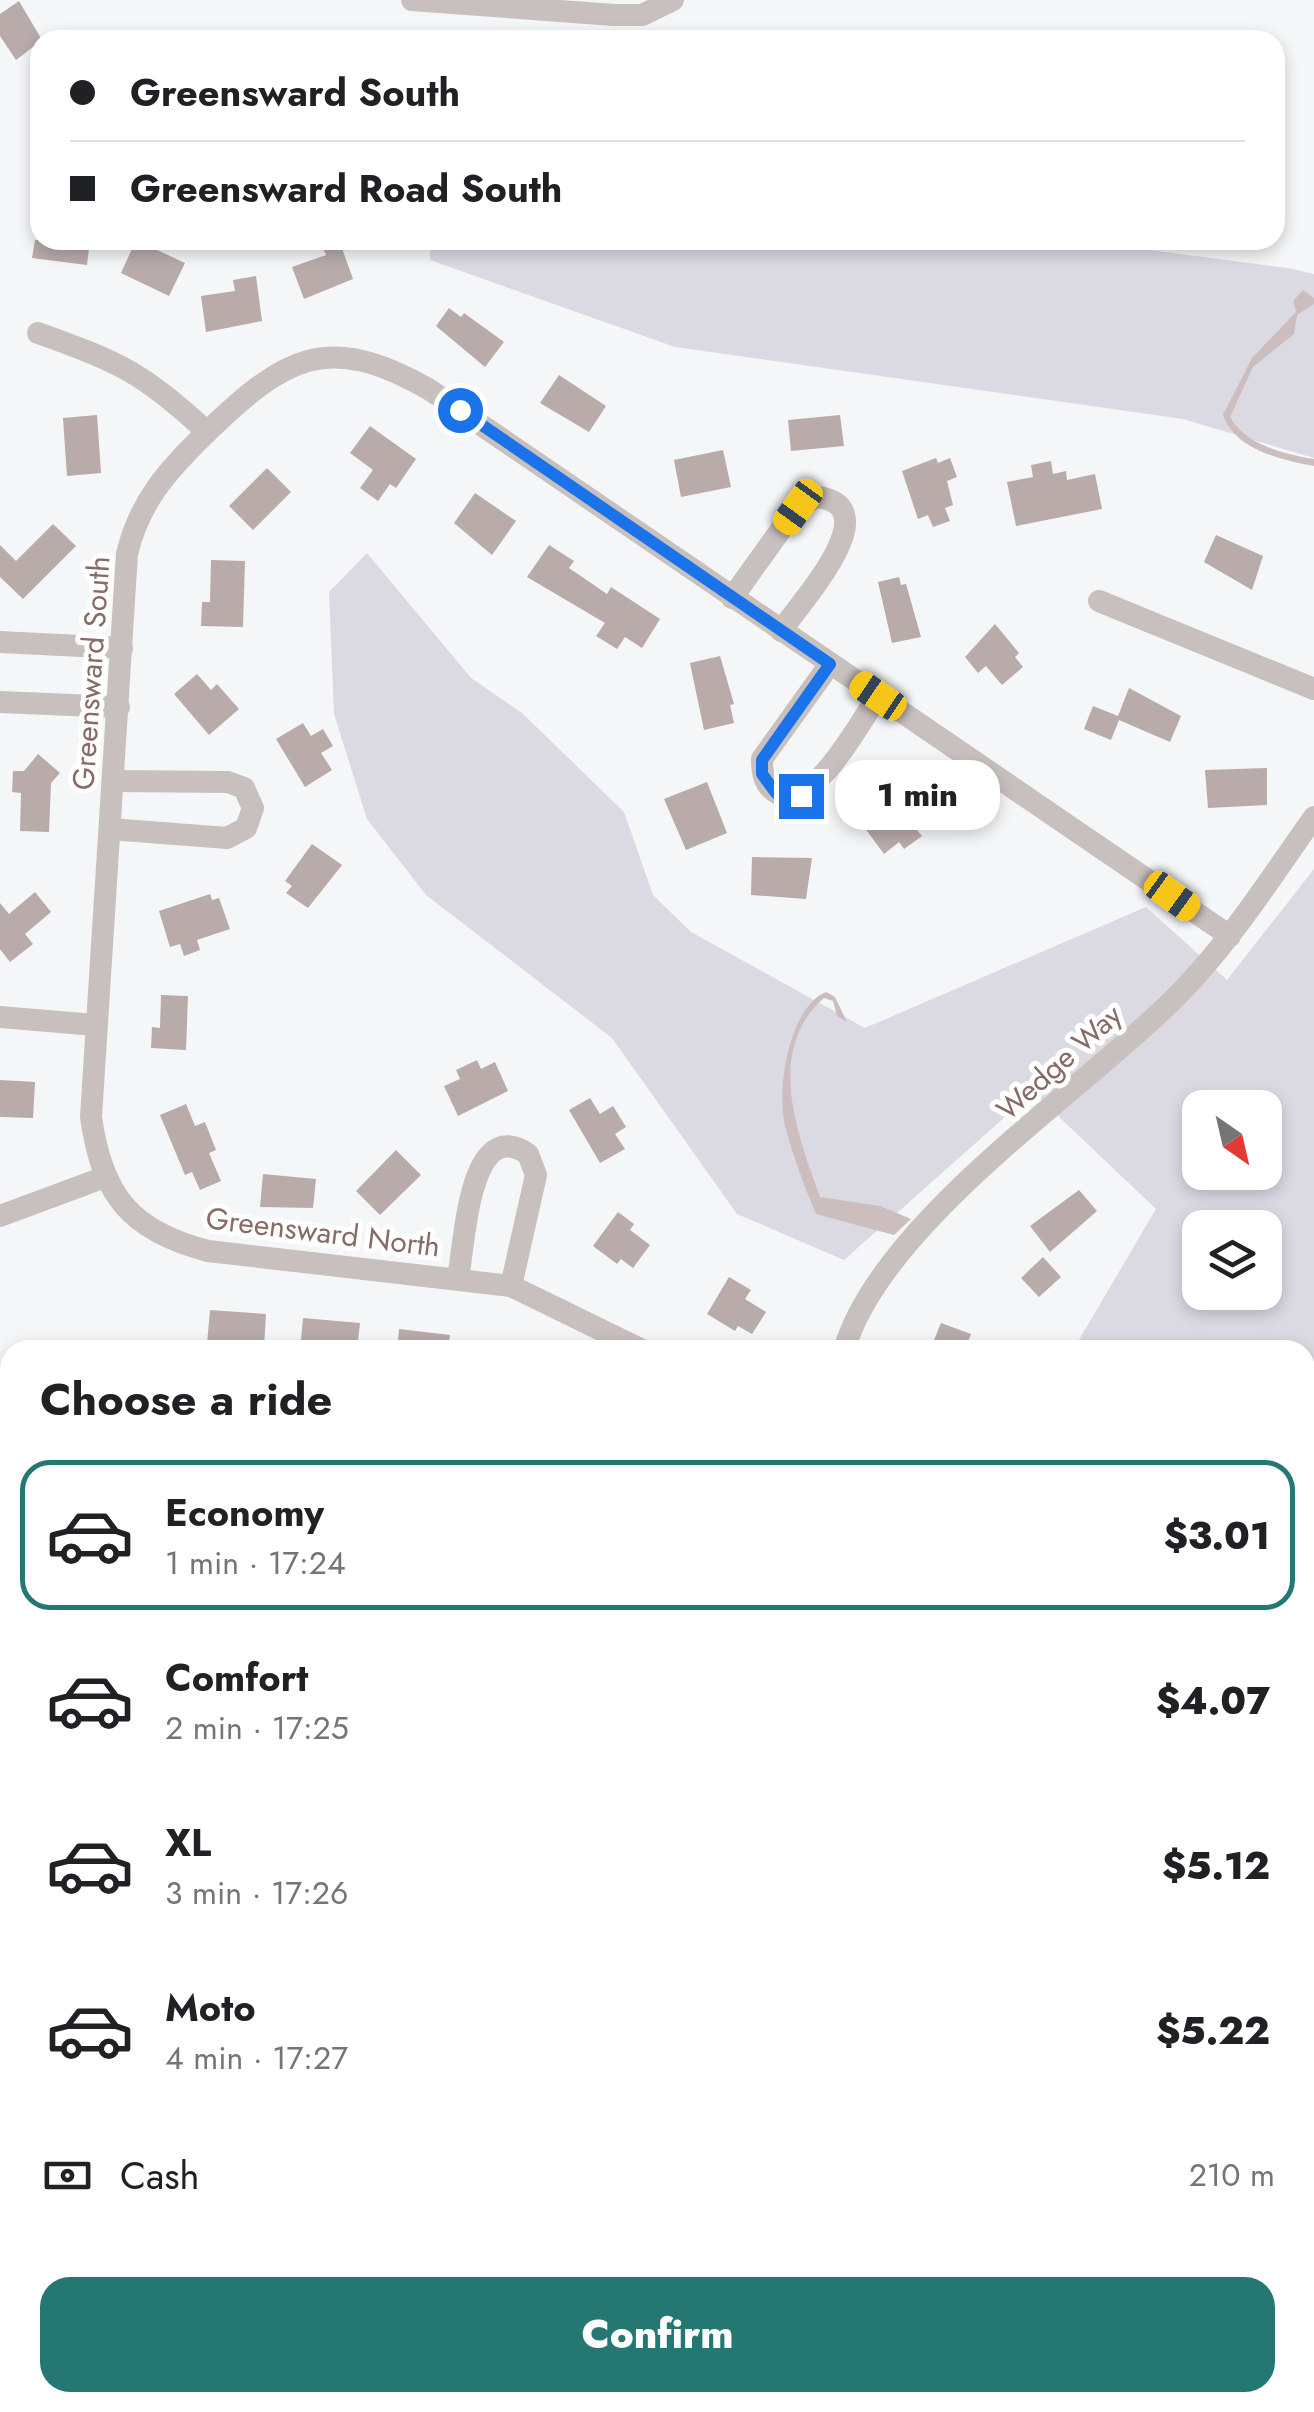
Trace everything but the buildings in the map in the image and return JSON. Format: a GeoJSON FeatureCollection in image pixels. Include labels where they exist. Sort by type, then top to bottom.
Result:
{"type":"FeatureCollection","features":[{"type":"Feature","properties":{"kind":"street"},"geometry":{"type":"LineString","coordinates":[[412,0],[642,15],[673,0]]}},
{"type":"Feature","properties":{"kind":"street"},"geometry":{"type":"LineString","coordinates":[[38,333],[116,361],[144,376],[208,432]]}},
{"type":"Feature","properties":{"kind":"street","name":"Greensward South"},"geometry":{"type":"LineString","coordinates":[[95,1025],[127,554],[140,512],[170,468],[261,381],[280,370],[332,358],[381,366],[430,390],[830,664]]}},
{"type":"Feature","properties":{"kind":"street"},"geometry":{"type":"LineString","coordinates":[[732,598],[804,501],[818,497],[838,504],[846,515],[846,537],[781,631]]}},
{"type":"Feature","properties":{"kind":"street"},"geometry":{"type":"LineString","coordinates":[[1099,601],[1314,689]]}},
{"type":"Feature","properties":{"kind":"street"},"geometry":{"type":"LineString","coordinates":[[0,642],[122,648]]}},
{"type":"Feature","properties":{"kind":"street"},"geometry":{"type":"LineString","coordinates":[[878,696],[812,790],[789,797],[776,793],[762,774],[762,760],[830,664],[878,696],[1230,936]]}},
{"type":"Feature","properties":{"kind":"street"},"geometry":{"type":"LineString","coordinates":[[0,702],[119,707]]}},
{"type":"Feature","properties":{"kind":"street"},"geometry":{"type":"LineString","coordinates":[[110,829],[227,838],[246,828],[253,808],[244,788],[228,782],[114,782]]}},
{"type":"Feature","properties":{"kind":"street","name":"Wedge Way"},"geometry":{"type":"LineString","coordinates":[[848,1340],[864,1302],[915,1235],[1173,1000],[1230,936],[1314,816]]}},
{"type":"Feature","properties":{"kind":"street"},"geometry":{"type":"LineString","coordinates":[[0,1017],[95,1025]]}},
{"type":"Feature","properties":{"kind":"street","name":"Greensward North"},"geometry":{"type":"LineString","coordinates":[[95,1025],[91,1117],[105,1178],[131,1215],[177,1243],[208,1252],[512,1286],[622,1340]]}},
{"type":"Feature","properties":{"kind":"street"},"geometry":{"type":"LineString","coordinates":[[458,1278],[480,1163],[496,1147],[507,1145],[528,1154],[536,1175],[512,1286]]}},
{"type":"Feature","properties":{"kind":"street"},"geometry":{"type":"LineString","coordinates":[[0,1216],[105,1178]]}},
{"type":"Feature","properties":{"kind":"shaded area"},"geometry":{"type":"Polygon","coordinates":[[[430,250],[1150,250],[1288,268],[1314,274],[1314,458],[1183,419],[675,347],[430,260],[430,250]]]}},
{"type":"Feature","properties":{"kind":"shaded area"},"geometry":{"type":"Polygon","coordinates":[[[1303,290],[1314,298],[1314,304],[1297,315],[1294,334],[1253,367],[1230,417],[1245,435],[1279,451],[1314,459],[1314,466],[1249,445],[1229,427],[1223,415],[1252,358],[1296,312],[1293,301],[1303,290]]]}},
{"type":"Feature","properties":{"kind":"shaded area"},"geometry":{"type":"Polygon","coordinates":[[[367,553],[471,678],[522,713],[624,812],[653,895],[691,932],[865,1028],[1146,907],[1227,980],[1314,869],[1314,1340],[1079,1340],[1156,1209],[1036,1095],[1005,1117],[844,1260],[737,1214],[612,1038],[426,895],[367,819],[334,714],[329,592],[367,553]]]}},
{"type":"Feature","properties":{"kind":"shaded area"},"geometry":{"type":"Polygon","coordinates":[[[826,992],[835,997],[847,1022],[837,1016],[833,1001],[824,998],[806,1019],[795,1042],[791,1094],[803,1147],[820,1197],[880,1206],[911,1219],[894,1235],[816,1214],[785,1126],[782,1092],[794,1032],[813,1001],[826,992]]]}},
{"type":"Feature","properties":{"kind":"route"},"geometry":{"type":"LineString","coordinates":[[460,410],[830,664],[762,760],[762,774],[776,793],[801,796]]}}]}
